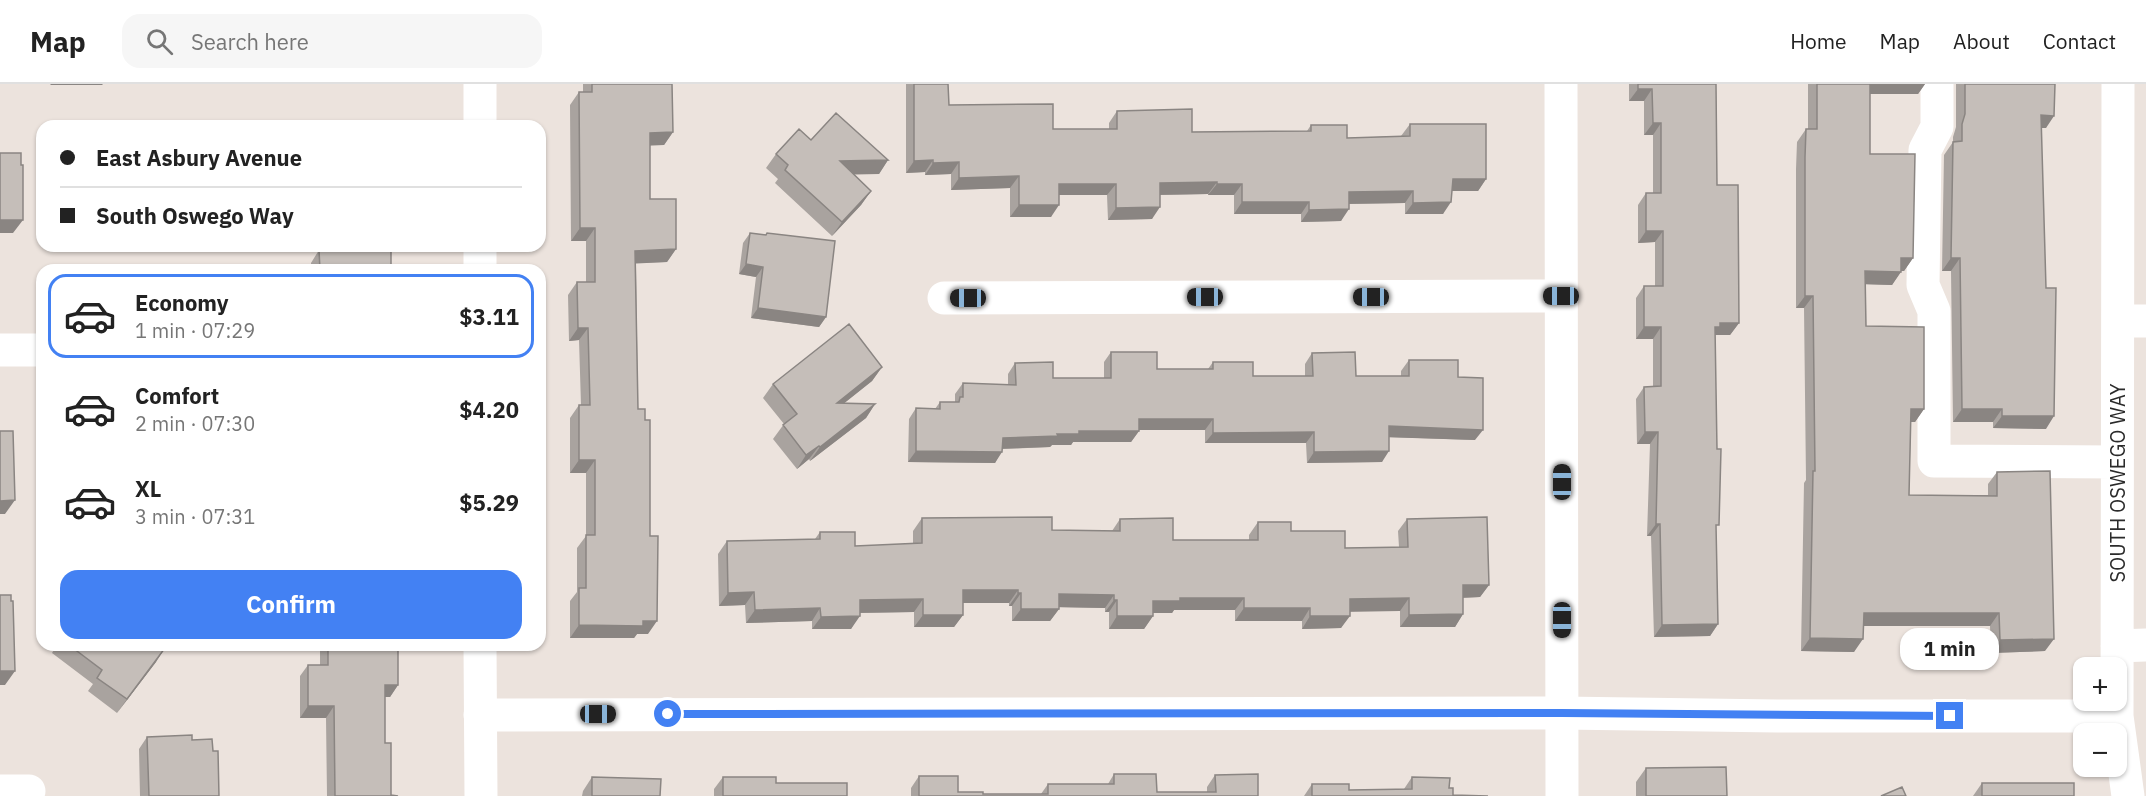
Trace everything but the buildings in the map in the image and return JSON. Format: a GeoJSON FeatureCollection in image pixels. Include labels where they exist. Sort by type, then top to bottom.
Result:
{"type":"FeatureCollection","features":[{"type":"Feature","properties":{"kind":"street"},"geometry":{"type":"LineString","coordinates":[[480,84],[480,120]]}},
{"type":"Feature","properties":{"kind":"street"},"geometry":{"type":"LineString","coordinates":[[1561,84],[1562,796]]}},
{"type":"Feature","properties":{"kind":"street"},"geometry":{"type":"LineString","coordinates":[[1937,84],[1937,127],[1925,150],[1923,274],[1923,285],[1934,311],[1934,461],[2117,462]]}},
{"type":"Feature","properties":{"kind":"street","name":"SOUTH OSWEGO WAY"},"geometry":{"type":"LineString","coordinates":[[2118,84],[2132,321],[2117,462],[2131,646],[2117,716],[2127,796]]}},
{"type":"Feature","properties":{"kind":"street"},"geometry":{"type":"LineString","coordinates":[[944,298],[1561,296]]}},
{"type":"Feature","properties":{"kind":"street"},"geometry":{"type":"LineString","coordinates":[[0,350],[36,350]]}},
{"type":"Feature","properties":{"kind":"street"},"geometry":{"type":"LineString","coordinates":[[480,651],[481,796]]}},
{"type":"Feature","properties":{"kind":"street"},"geometry":{"type":"LineString","coordinates":[[480,715],[1562,713],[1777,716],[2117,716]]}},
{"type":"Feature","properties":{"kind":"route"},"geometry":{"type":"LineString","coordinates":[[668,714],[1562,713],[1950,716]]}}]}
